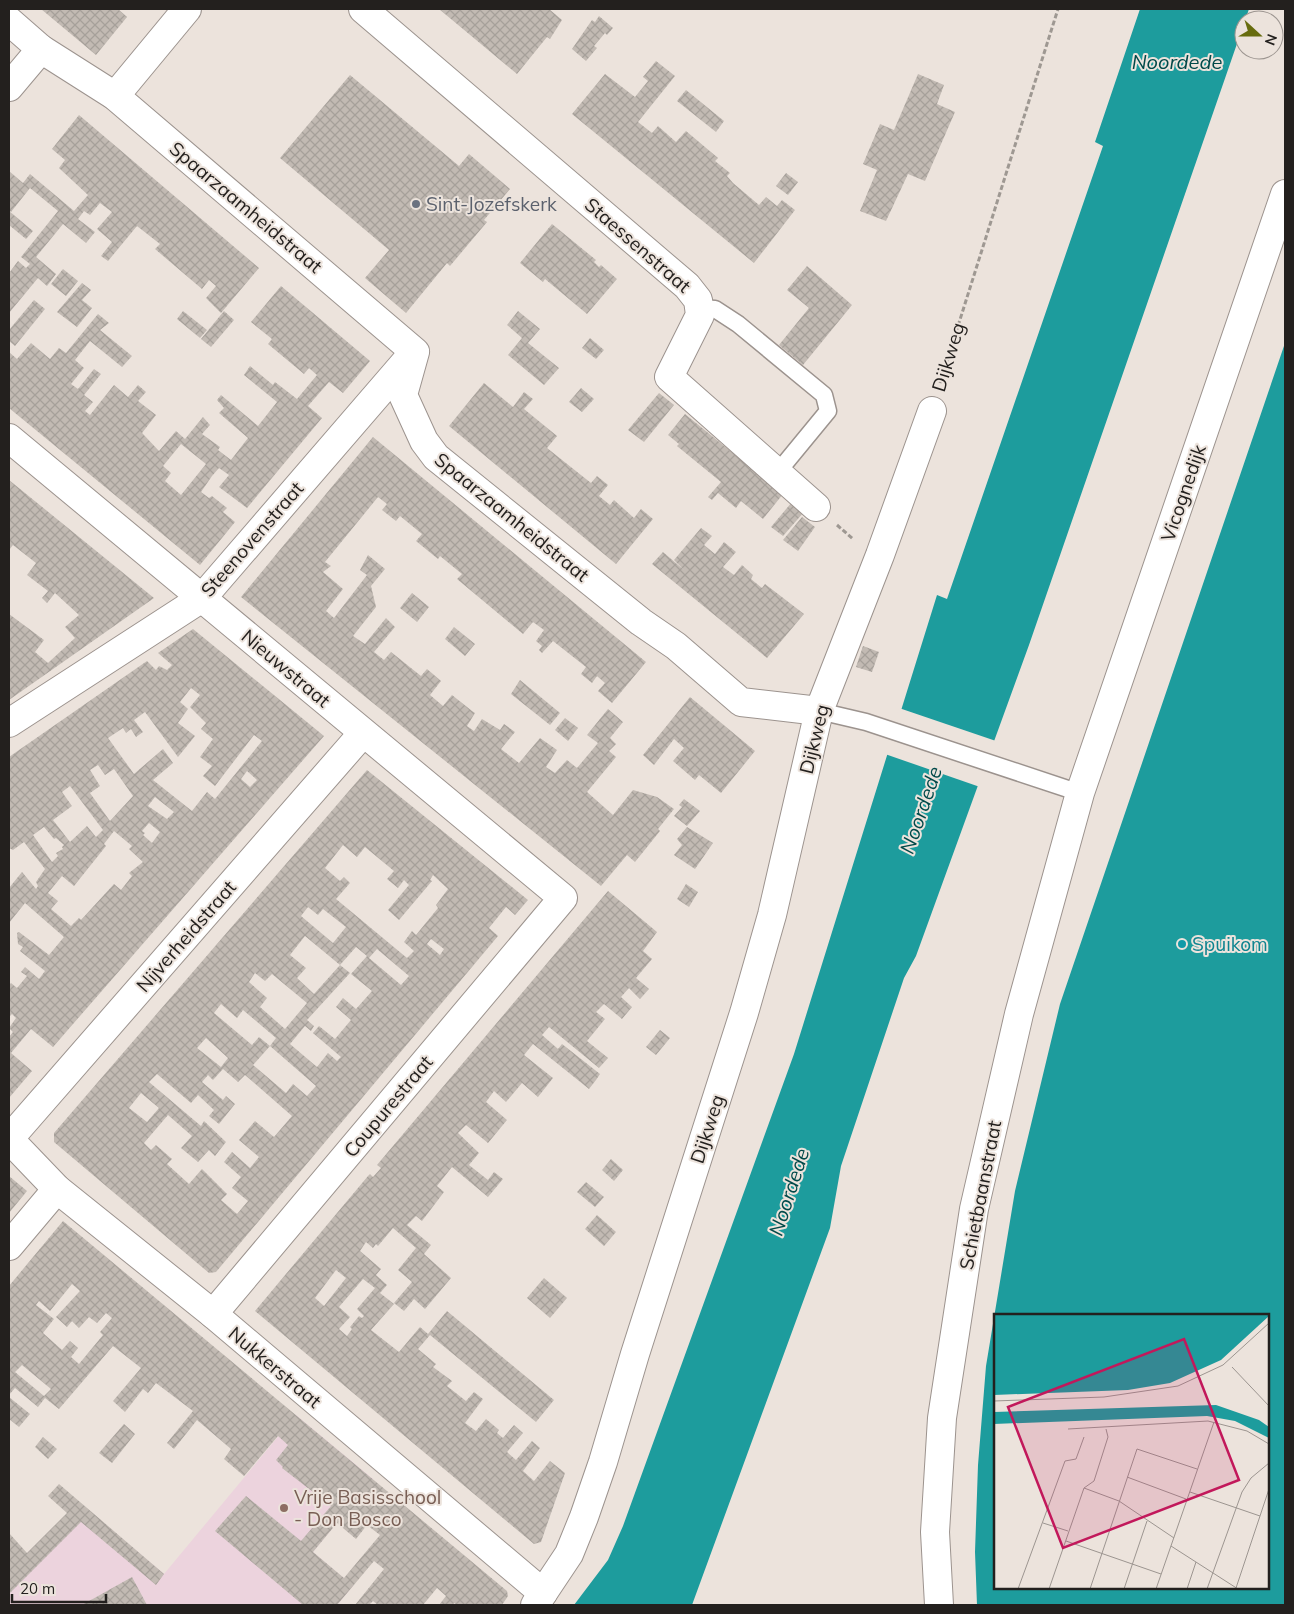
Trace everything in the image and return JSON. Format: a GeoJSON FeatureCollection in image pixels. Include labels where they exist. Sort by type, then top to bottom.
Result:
{"type":"FeatureCollection","features":[{"type":"Feature","properties":{"kind":"street"},"geometry":{"type":"LineString","coordinates":[[115,96],[187,9]]}},
{"type":"Feature","properties":{"kind":"street","name":"Staessenstraat"},"geometry":{"type":"LineString","coordinates":[[365,9],[687,286],[698,300],[700,315],[669,377],[816,507]]}},
{"type":"Feature","properties":{"kind":"street","name":"Spaarzaamheidstraat"},"geometry":{"type":"LineString","coordinates":[[9,21],[41,49],[115,96],[415,352],[403,395],[424,441],[436,457],[641,622],[676,646],[741,702],[819,711]]}},
{"type":"Feature","properties":{"kind":"street"},"geometry":{"type":"LineString","coordinates":[[9,87],[41,49]]}},
{"type":"Feature","properties":{"kind":"street","name":"Vicognedijk"},"geometry":{"type":"LineString","coordinates":[[1080,793],[1285,194]]}},
{"type":"Feature","properties":{"kind":"street","name":"Steenovenstraat"},"geometry":{"type":"LineString","coordinates":[[9,723],[202,598],[415,352]]}},
{"type":"Feature","properties":{"kind":"street","name":"Dijkweg"},"geometry":{"type":"LineString","coordinates":[[598,1477],[634,1354],[744,1013],[772,914],[819,711],[880,555],[932,411]]}},
{"type":"Feature","properties":{"kind":"street","name":"Nieuwstraat"},"geometry":{"type":"LineString","coordinates":[[9,438],[563,898]]}},
{"type":"Feature","properties":{"kind":"street","name":"Nijverheidstraat"},"geometry":{"type":"LineString","coordinates":[[9,1139],[363,733]]}},
{"type":"Feature","properties":{"kind":"street","name":"Schietbaanstraat"},"geometry":{"type":"LineString","coordinates":[[939,1605],[935,1532],[942,1418],[974,1208],[1019,1014],[1080,793]]}},
{"type":"Feature","properties":{"kind":"street","name":"Coupurestraat"},"geometry":{"type":"LineString","coordinates":[[213,1314],[563,898]]}},
{"type":"Feature","properties":{"kind":"street","name":"Nukkerstraat"},"geometry":{"type":"LineString","coordinates":[[9,1139],[57,1189],[213,1314],[539,1599],[569,1554],[598,1477]]}},
{"type":"Feature","properties":{"kind":"street"},"geometry":{"type":"LineString","coordinates":[[9,1246],[57,1189]]}},
{"type":"Feature","properties":{"kind":"lane"},"geometry":{"type":"LineString","coordinates":[[699,308],[715,309],[738,324],[824,395],[828,411],[777,473]]}},
{"type":"Feature","properties":{"kind":"lane","name":"Spaarzaamheidstraat"},"geometry":{"type":"LineString","coordinates":[[819,711],[866,722],[1080,793]]}},
{"type":"Feature","properties":{"kind":"path","name":"Dijkweg"},"geometry":{"type":"LineString","coordinates":[[932,411],[1058,9]]}},
{"type":"Feature","properties":{"kind":"path"},"geometry":{"type":"LineString","coordinates":[[816,507],[854,539],[880,555]]}},
{"type":"Feature","properties":{"kind":"shaded area","name":"Vrije Basisschool - Don Bosco"},"geometry":{"type":"Polygon","coordinates":[[[296,1415],[373,1479],[313,1552],[353,1586],[337,1605],[9,1605],[9,1571],[79,1502],[164,1574],[296,1415]]]}},
{"type":"Feature","properties":{"kind":"water","name":"Noordede"},"geometry":{"type":"Polygon","coordinates":[[[1140,9],[1249,9],[1234,10],[1234,52],[1029,645],[916,956],[904,978],[841,1166],[830,1228],[692,1605],[574,1605],[608,1560],[623,1526],[794,1054],[937,595],[947,599],[1103,146],[1095,142],[1140,9]]]}},
{"type":"Feature","properties":{"kind":"water","name":"Spuikom"},"geometry":{"type":"Polygon","coordinates":[[[1285,343],[1285,1605],[977,1605],[975,1552],[978,1465],[986,1366],[994,1318],[994,1589],[1269,1589],[1269,1314],[995,1314],[1015,1191],[1060,1004],[1285,343]]]}},
{"type":"Feature","properties":{"kind":"pier"},"geometry":{"type":"Polygon","coordinates":[[[899,708],[996,741],[980,787],[885,754],[899,708]]]}},
{"type":"Feature","properties":{"kind":"building"},"geometry":{"type":"Polygon","coordinates":[[[41,9],[118,9],[127,17],[96,55],[41,9]]]}},
{"type":"Feature","properties":{"kind":"building"},"geometry":{"type":"Polygon","coordinates":[[[439,9],[549,9],[562,20],[550,39],[547,37],[517,74],[439,9]]]}},
{"type":"Feature","properties":{"kind":"building"},"geometry":{"type":"Polygon","coordinates":[[[599,16],[613,28],[607,35],[605,33],[594,46],[597,48],[586,61],[572,49],[592,20],[595,22],[599,16]]]}},
{"type":"Feature","properties":{"kind":"building"},"geometry":{"type":"Polygon","coordinates":[[[656,61],[675,76],[638,122],[652,133],[658,126],[676,142],[686,131],[718,158],[715,161],[730,173],[727,176],[733,183],[759,205],[766,197],[777,206],[782,200],[795,210],[754,263],[572,114],[605,74],[635,97],[648,81],[643,77],[656,61]]]}},
{"type":"Feature","properties":{"kind":"building"},"geometry":{"type":"Polygon","coordinates":[[[918,74],[944,85],[937,104],[955,112],[925,181],[908,174],[886,221],[860,211],[877,170],[863,164],[880,124],[894,130],[918,74]]]}},
{"type":"Feature","properties":{"kind":"building","name":"Sint-Jozefskerk"},"geometry":{"type":"Polygon","coordinates":[[[350,75],[459,166],[469,154],[510,189],[484,220],[487,222],[450,266],[447,263],[406,313],[365,278],[389,250],[280,158],[350,75]]]}},
{"type":"Feature","properties":{"kind":"building"},"geometry":{"type":"Polygon","coordinates":[[[686,90],[724,121],[716,132],[677,101],[686,90]]]}},
{"type":"Feature","properties":{"kind":"building"},"geometry":{"type":"Polygon","coordinates":[[[79,115],[259,268],[221,313],[206,298],[216,286],[209,280],[202,289],[155,249],[160,244],[137,226],[108,261],[101,256],[112,242],[97,229],[112,212],[100,203],[90,215],[84,211],[78,219],[95,232],[86,243],[63,224],[36,257],[56,274],[47,286],[38,278],[9,313],[9,273],[18,261],[26,268],[30,264],[21,257],[58,211],[30,188],[11,212],[9,210],[9,171],[23,183],[30,174],[74,211],[88,195],[59,168],[65,160],[52,149],[79,115]]]}},
{"type":"Feature","properties":{"kind":"building"},"geometry":{"type":"Polygon","coordinates":[[[786,173],[798,182],[788,195],[776,186],[786,173]]]}},
{"type":"Feature","properties":{"kind":"building"},"geometry":{"type":"Polygon","coordinates":[[[9,211],[33,231],[26,239],[9,225],[9,211]]]}},
{"type":"Feature","properties":{"kind":"building"},"geometry":{"type":"Polygon","coordinates":[[[552,224],[596,260],[594,262],[599,267],[601,265],[617,279],[587,314],[545,279],[543,282],[520,263],[552,224]]]}},
{"type":"Feature","properties":{"kind":"building"},"geometry":{"type":"Polygon","coordinates":[[[807,266],[852,305],[803,365],[779,345],[809,308],[787,290],[807,266]]]}},
{"type":"Feature","properties":{"kind":"building"},"geometry":{"type":"Polygon","coordinates":[[[63,269],[78,281],[66,296],[51,284],[63,269]]]}},
{"type":"Feature","properties":{"kind":"building"},"geometry":{"type":"Polygon","coordinates":[[[82,283],[91,290],[82,300],[92,308],[77,327],[57,312],[82,283]]]}},
{"type":"Feature","properties":{"kind":"building"},"geometry":{"type":"Polygon","coordinates":[[[281,286],[370,361],[343,393],[329,382],[308,406],[322,418],[247,508],[219,487],[229,475],[219,468],[212,476],[201,492],[209,498],[212,496],[227,508],[223,512],[235,522],[200,565],[9,408],[9,352],[17,359],[31,343],[50,359],[59,348],[66,353],[98,314],[109,323],[100,330],[132,356],[122,367],[90,341],[75,360],[84,368],[71,384],[78,389],[94,369],[101,374],[84,395],[93,402],[85,411],[90,415],[114,385],[128,397],[138,385],[146,392],[138,401],[156,415],[142,433],[159,451],[176,431],[185,439],[203,417],[210,425],[202,434],[220,447],[218,450],[231,460],[248,438],[219,413],[224,408],[217,400],[221,395],[258,426],[277,402],[244,375],[250,366],[273,385],[275,382],[297,399],[317,375],[309,368],[304,374],[268,344],[272,339],[251,322],[281,286]],[[181,444],[163,466],[171,473],[165,481],[181,495],[206,464],[181,444]]]}},
{"type":"Feature","properties":{"kind":"building"},"geometry":{"type":"Polygon","coordinates":[[[34,300],[45,309],[15,346],[9,341],[9,330],[34,300]]]}},
{"type":"Feature","properties":{"kind":"building"},"geometry":{"type":"Polygon","coordinates":[[[183,311],[207,330],[200,338],[177,319],[183,311]]]}},
{"type":"Feature","properties":{"kind":"building"},"geometry":{"type":"Polygon","coordinates":[[[224,311],[234,320],[211,347],[201,339],[224,311]]]}},
{"type":"Feature","properties":{"kind":"building"},"geometry":{"type":"Polygon","coordinates":[[[518,311],[540,329],[528,343],[559,368],[544,385],[508,355],[522,338],[507,325],[518,311]]]}},
{"type":"Feature","properties":{"kind":"building"},"geometry":{"type":"Polygon","coordinates":[[[590,338],[604,350],[596,359],[582,348],[590,338]]]}},
{"type":"Feature","properties":{"kind":"building"},"geometry":{"type":"Polygon","coordinates":[[[484,383],[513,407],[524,392],[533,399],[524,409],[557,436],[547,448],[591,483],[597,476],[608,485],[599,496],[610,505],[614,500],[634,518],[641,509],[653,519],[616,564],[449,426],[484,383]]]}},
{"type":"Feature","properties":{"kind":"building"},"geometry":{"type":"Polygon","coordinates":[[[581,388],[594,399],[582,412],[569,402],[581,388]]]}},
{"type":"Feature","properties":{"kind":"building"},"geometry":{"type":"Polygon","coordinates":[[[659,393],[674,405],[644,442],[628,430],[659,393]]]}},
{"type":"Feature","properties":{"kind":"building"},"geometry":{"type":"Polygon","coordinates":[[[685,414],[783,494],[763,519],[741,501],[736,508],[718,493],[712,500],[708,497],[721,482],[677,446],[679,444],[668,435],[685,414]]]}},
{"type":"Feature","properties":{"kind":"building"},"geometry":{"type":"Polygon","coordinates":[[[373,437],[646,662],[612,703],[598,691],[605,683],[597,676],[592,683],[581,674],[586,667],[553,641],[542,653],[539,650],[542,646],[536,641],[544,630],[533,622],[523,634],[457,579],[462,574],[440,556],[438,559],[416,541],[422,534],[400,516],[396,521],[382,510],[387,504],[378,497],[325,562],[331,566],[323,572],[343,589],[326,611],[334,618],[367,575],[360,570],[368,555],[385,569],[371,586],[376,607],[353,636],[365,644],[386,618],[395,627],[374,652],[384,660],[391,652],[421,676],[427,669],[441,681],[430,695],[443,706],[452,695],[475,713],[467,726],[474,731],[482,719],[500,730],[504,724],[515,732],[501,749],[519,763],[540,738],[557,750],[546,767],[555,773],[567,760],[577,768],[598,743],[587,735],[608,709],[623,722],[610,738],[616,744],[609,751],[616,757],[587,792],[613,815],[633,790],[657,797],[674,809],[658,829],[660,831],[635,862],[627,855],[601,886],[241,597],[373,437]]]}},
{"type":"Feature","properties":{"kind":"building"},"geometry":{"type":"Polygon","coordinates":[[[9,480],[154,598],[9,700],[9,614],[44,640],[35,652],[48,663],[75,638],[65,627],[79,615],[55,593],[47,603],[42,598],[48,591],[27,575],[36,563],[13,545],[9,550],[9,480]]]}},
{"type":"Feature","properties":{"kind":"building"},"geometry":{"type":"Polygon","coordinates":[[[792,502],[804,512],[783,536],[771,527],[792,502]]]}},
{"type":"Feature","properties":{"kind":"building"},"geometry":{"type":"Polygon","coordinates":[[[802,517],[815,527],[798,551],[783,540],[802,517]]]}},
{"type":"Feature","properties":{"kind":"building"},"geometry":{"type":"Polygon","coordinates":[[[701,528],[712,536],[704,545],[715,554],[724,542],[736,552],[723,567],[734,575],[742,565],[753,575],[751,579],[762,588],[765,584],[804,614],[767,658],[652,564],[663,552],[684,570],[674,560],[701,528]]]}},
{"type":"Feature","properties":{"kind":"building"},"geometry":{"type":"Polygon","coordinates":[[[412,593],[429,607],[417,622],[400,608],[412,593]]]}},
{"type":"Feature","properties":{"kind":"building"},"geometry":{"type":"Polygon","coordinates":[[[454,627],[475,644],[465,656],[445,639],[454,627]]]}},
{"type":"Feature","properties":{"kind":"building"},"geometry":{"type":"Polygon","coordinates":[[[193,629],[324,736],[53,1047],[31,1029],[11,1053],[32,1071],[9,1098],[9,1037],[13,1032],[9,1028],[16,1018],[12,1014],[9,1017],[9,985],[11,983],[17,988],[27,976],[21,972],[25,967],[39,979],[45,971],[20,951],[23,947],[18,944],[17,933],[19,932],[49,955],[64,937],[25,903],[9,923],[9,888],[22,872],[36,889],[38,886],[36,882],[45,869],[24,842],[13,850],[9,848],[9,757],[147,661],[156,670],[159,666],[167,670],[172,665],[158,653],[193,629]],[[191,688],[180,702],[188,709],[178,723],[195,736],[178,757],[145,712],[134,720],[143,732],[136,737],[131,729],[126,733],[123,728],[108,738],[134,774],[163,749],[173,763],[153,780],[192,811],[207,792],[215,799],[262,741],[254,735],[215,786],[203,776],[212,766],[200,757],[213,739],[201,729],[206,723],[190,707],[200,695],[191,688]],[[98,765],[90,770],[100,786],[90,793],[110,821],[133,796],[114,769],[105,775],[98,765]],[[247,771],[241,779],[250,787],[257,780],[247,771]],[[70,786],[62,792],[72,806],[53,820],[70,842],[87,826],[96,837],[103,830],[70,786]],[[155,797],[148,806],[167,819],[174,812],[155,797]],[[149,823],[142,831],[145,833],[143,835],[152,843],[160,832],[149,823]],[[44,827],[33,835],[52,862],[58,856],[56,853],[63,849],[64,845],[56,838],[54,839],[44,827]],[[114,831],[104,844],[106,846],[74,886],[62,876],[48,893],[58,901],[51,909],[71,926],[79,918],[81,920],[114,884],[121,890],[132,876],[129,873],[143,862],[129,849],[132,846],[114,831]]]}},
{"type":"Feature","properties":{"kind":"building"},"geometry":{"type":"Polygon","coordinates":[[[863,646],[879,652],[872,672],[856,667],[863,646]]]}},
{"type":"Feature","properties":{"kind":"building"},"geometry":{"type":"Polygon","coordinates":[[[520,680],[560,713],[550,725],[511,694],[520,680]]]}},
{"type":"Feature","properties":{"kind":"building"},"geometry":{"type":"Polygon","coordinates":[[[690,697],[755,751],[721,793],[699,775],[695,780],[673,761],[684,748],[674,739],[654,765],[643,755],[690,697]]]}},
{"type":"Feature","properties":{"kind":"building"},"geometry":{"type":"Polygon","coordinates":[[[565,718],[578,728],[568,741],[555,730],[565,718]]]}},
{"type":"Feature","properties":{"kind":"building"},"geometry":{"type":"Polygon","coordinates":[[[367,770],[528,900],[515,915],[506,907],[489,928],[498,936],[216,1272],[209,1273],[54,1142],[54,1133],[367,770]],[[343,845],[325,868],[340,881],[344,877],[350,883],[336,899],[407,958],[414,951],[404,942],[412,931],[416,935],[438,908],[436,905],[448,889],[433,875],[430,880],[432,881],[399,920],[388,910],[409,885],[404,880],[398,888],[387,879],[394,871],[365,847],[357,857],[343,845]],[[308,907],[301,916],[333,943],[346,927],[323,909],[318,915],[308,907]],[[305,936],[290,955],[306,968],[297,978],[314,994],[340,965],[305,936]],[[431,939],[427,944],[440,955],[444,949],[431,939]],[[356,947],[340,965],[350,973],[307,1020],[314,1026],[311,1031],[305,1026],[290,1044],[317,1067],[328,1053],[337,1061],[341,1057],[313,1033],[319,1026],[335,1039],[351,1020],[336,1007],[343,998],[356,1009],[372,991],[351,974],[367,956],[356,947]],[[377,949],[369,958],[401,985],[409,976],[377,949]],[[255,973],[249,982],[267,998],[260,1007],[285,1029],[307,1003],[272,974],[265,981],[255,973]],[[221,1004],[214,1013],[252,1045],[259,1037],[270,1046],[276,1038],[243,1010],[237,1018],[221,1004]],[[206,1038],[197,1048],[221,1067],[228,1058],[206,1038]],[[270,1046],[253,1065],[286,1093],[293,1084],[307,1096],[316,1086],[270,1046]],[[223,1069],[213,1080],[208,1075],[202,1082],[223,1100],[226,1096],[235,1104],[219,1124],[209,1116],[214,1110],[198,1095],[191,1103],[157,1074],[149,1082],[201,1126],[204,1121],[226,1142],[215,1156],[209,1150],[198,1162],[181,1148],[192,1136],[168,1115],[144,1143],[151,1150],[156,1145],[172,1159],[167,1164],[189,1184],[202,1169],[227,1194],[221,1200],[237,1214],[248,1201],[232,1188],[241,1177],[224,1162],[232,1152],[250,1168],[259,1157],[239,1140],[255,1121],[274,1137],[292,1116],[245,1075],[238,1082],[223,1069]],[[141,1093],[129,1108],[147,1122],[159,1108],[141,1093]]]}},
{"type":"Feature","properties":{"kind":"building"},"geometry":{"type":"Polygon","coordinates":[[[684,799],[700,811],[687,826],[674,816],[682,807],[679,805],[684,799]]]}},
{"type":"Feature","properties":{"kind":"building"},"geometry":{"type":"Polygon","coordinates":[[[687,827],[713,843],[695,869],[674,855],[682,845],[677,839],[687,827]]]}},
{"type":"Feature","properties":{"kind":"building"},"geometry":{"type":"Polygon","coordinates":[[[686,884],[698,892],[689,907],[677,899],[686,884]]]}},
{"type":"Feature","properties":{"kind":"building"},"geometry":{"type":"Polygon","coordinates":[[[608,891],[657,932],[643,951],[652,959],[636,978],[649,989],[640,999],[629,988],[621,997],[632,1007],[622,1019],[604,1004],[596,1012],[605,1019],[587,1041],[608,1058],[599,1068],[549,1027],[542,1035],[558,1049],[562,1044],[600,1074],[589,1089],[533,1044],[524,1055],[553,1078],[538,1097],[522,1083],[506,1102],[494,1091],[486,1102],[507,1120],[488,1143],[466,1125],[458,1133],[479,1153],[469,1165],[488,1180],[494,1172],[503,1179],[488,1197],[452,1167],[437,1186],[444,1192],[422,1221],[416,1216],[407,1225],[431,1245],[424,1254],[451,1278],[425,1309],[414,1299],[404,1311],[394,1303],[412,1282],[398,1270],[416,1248],[393,1228],[378,1246],[376,1244],[373,1248],[366,1242],[360,1251],[381,1269],[376,1275],[387,1285],[380,1293],[394,1304],[371,1330],[399,1352],[420,1327],[428,1334],[447,1311],[554,1400],[536,1422],[430,1335],[418,1349],[436,1364],[433,1367],[452,1381],[447,1386],[466,1401],[474,1392],[483,1399],[465,1423],[476,1431],[486,1419],[499,1430],[497,1433],[503,1438],[514,1425],[523,1433],[507,1452],[516,1460],[532,1441],[540,1448],[523,1471],[534,1481],[550,1461],[565,1473],[541,1542],[534,1544],[255,1311],[368,1176],[370,1174],[373,1177],[381,1168],[377,1165],[608,891]],[[336,1270],[315,1298],[324,1306],[346,1278],[336,1270]],[[363,1279],[339,1307],[350,1317],[339,1329],[347,1336],[352,1329],[350,1327],[359,1316],[362,1318],[364,1316],[357,1309],[375,1288],[363,1279]]]}},
{"type":"Feature","properties":{"kind":"building"},"geometry":{"type":"Polygon","coordinates":[[[660,1030],[670,1038],[656,1055],[646,1047],[660,1030]]]}},
{"type":"Feature","properties":{"kind":"building"},"geometry":{"type":"Polygon","coordinates":[[[611,1159],[623,1170],[614,1181],[602,1170],[611,1159]]]}},
{"type":"Feature","properties":{"kind":"building"},"geometry":{"type":"Polygon","coordinates":[[[9,1176],[27,1191],[9,1213],[9,1176]]]}},
{"type":"Feature","properties":{"kind":"building"},"geometry":{"type":"Polygon","coordinates":[[[586,1182],[604,1197],[595,1207],[577,1192],[586,1182]]]}},
{"type":"Feature","properties":{"kind":"building"},"geometry":{"type":"Polygon","coordinates":[[[597,1215],[616,1232],[604,1246],[585,1229],[597,1215]]]}},
{"type":"Feature","properties":{"kind":"building"},"geometry":{"type":"Polygon","coordinates":[[[63,1221],[507,1591],[508,1596],[502,1605],[457,1605],[454,1603],[453,1605],[439,1605],[446,1596],[437,1588],[423,1605],[378,1605],[373,1601],[369,1605],[355,1605],[384,1569],[374,1561],[337,1605],[303,1605],[215,1531],[246,1496],[301,1541],[331,1506],[282,1468],[276,1460],[288,1445],[278,1436],[244,1476],[224,1459],[231,1449],[197,1420],[174,1449],[167,1443],[193,1411],[156,1383],[148,1393],[143,1389],[125,1412],[113,1401],[141,1368],[113,1346],[59,1409],[45,1398],[38,1407],[15,1388],[9,1395],[9,1286],[63,1221]],[[72,1284],[50,1311],[39,1301],[36,1305],[54,1319],[43,1333],[62,1350],[70,1341],[78,1348],[71,1357],[79,1364],[103,1335],[100,1332],[112,1318],[106,1313],[97,1323],[89,1317],[79,1328],[72,1321],[67,1327],[56,1317],[80,1291],[72,1284]],[[22,1365],[15,1372],[44,1396],[51,1389],[22,1365]],[[337,1523],[313,1552],[344,1578],[380,1535],[367,1525],[356,1539],[337,1523]]]}},
{"type":"Feature","properties":{"kind":"building"},"geometry":{"type":"Polygon","coordinates":[[[544,1278],[567,1298],[550,1318],[527,1298],[544,1278]]]}},
{"type":"Feature","properties":{"kind":"building"},"geometry":{"type":"Polygon","coordinates":[[[9,1397],[30,1414],[19,1427],[9,1419],[9,1397]]]}},
{"type":"Feature","properties":{"kind":"building"},"geometry":{"type":"Polygon","coordinates":[[[124,1424],[135,1434],[112,1463],[99,1453],[124,1424]]]}},
{"type":"Feature","properties":{"kind":"building"},"geometry":{"type":"Polygon","coordinates":[[[43,1437],[57,1449],[48,1459],[35,1447],[43,1437]]]}},
{"type":"Feature","properties":{"kind":"building"},"geometry":{"type":"Polygon","coordinates":[[[59,1484],[164,1574],[156,1585],[81,1522],[9,1594],[9,1533],[27,1553],[67,1513],[48,1496],[59,1484]]]}},
{"type":"Feature","properties":{"kind":"building"},"geometry":{"type":"Polygon","coordinates":[[[132,1577],[147,1605],[82,1605],[132,1577]]]}},
{"type":"Feature","properties":{"kind":"place","name":"Sint-Jozefskerk"},"geometry":{"type":"Point","coordinates":[416,204]}},
{"type":"Feature","properties":{"kind":"place","name":"Spuikom"},"geometry":{"type":"Point","coordinates":[1182,944]}},
{"type":"Feature","properties":{"kind":"place","name":"Vrije Basisschool - Don Bosco"},"geometry":{"type":"Point","coordinates":[284,1508]}}]}
